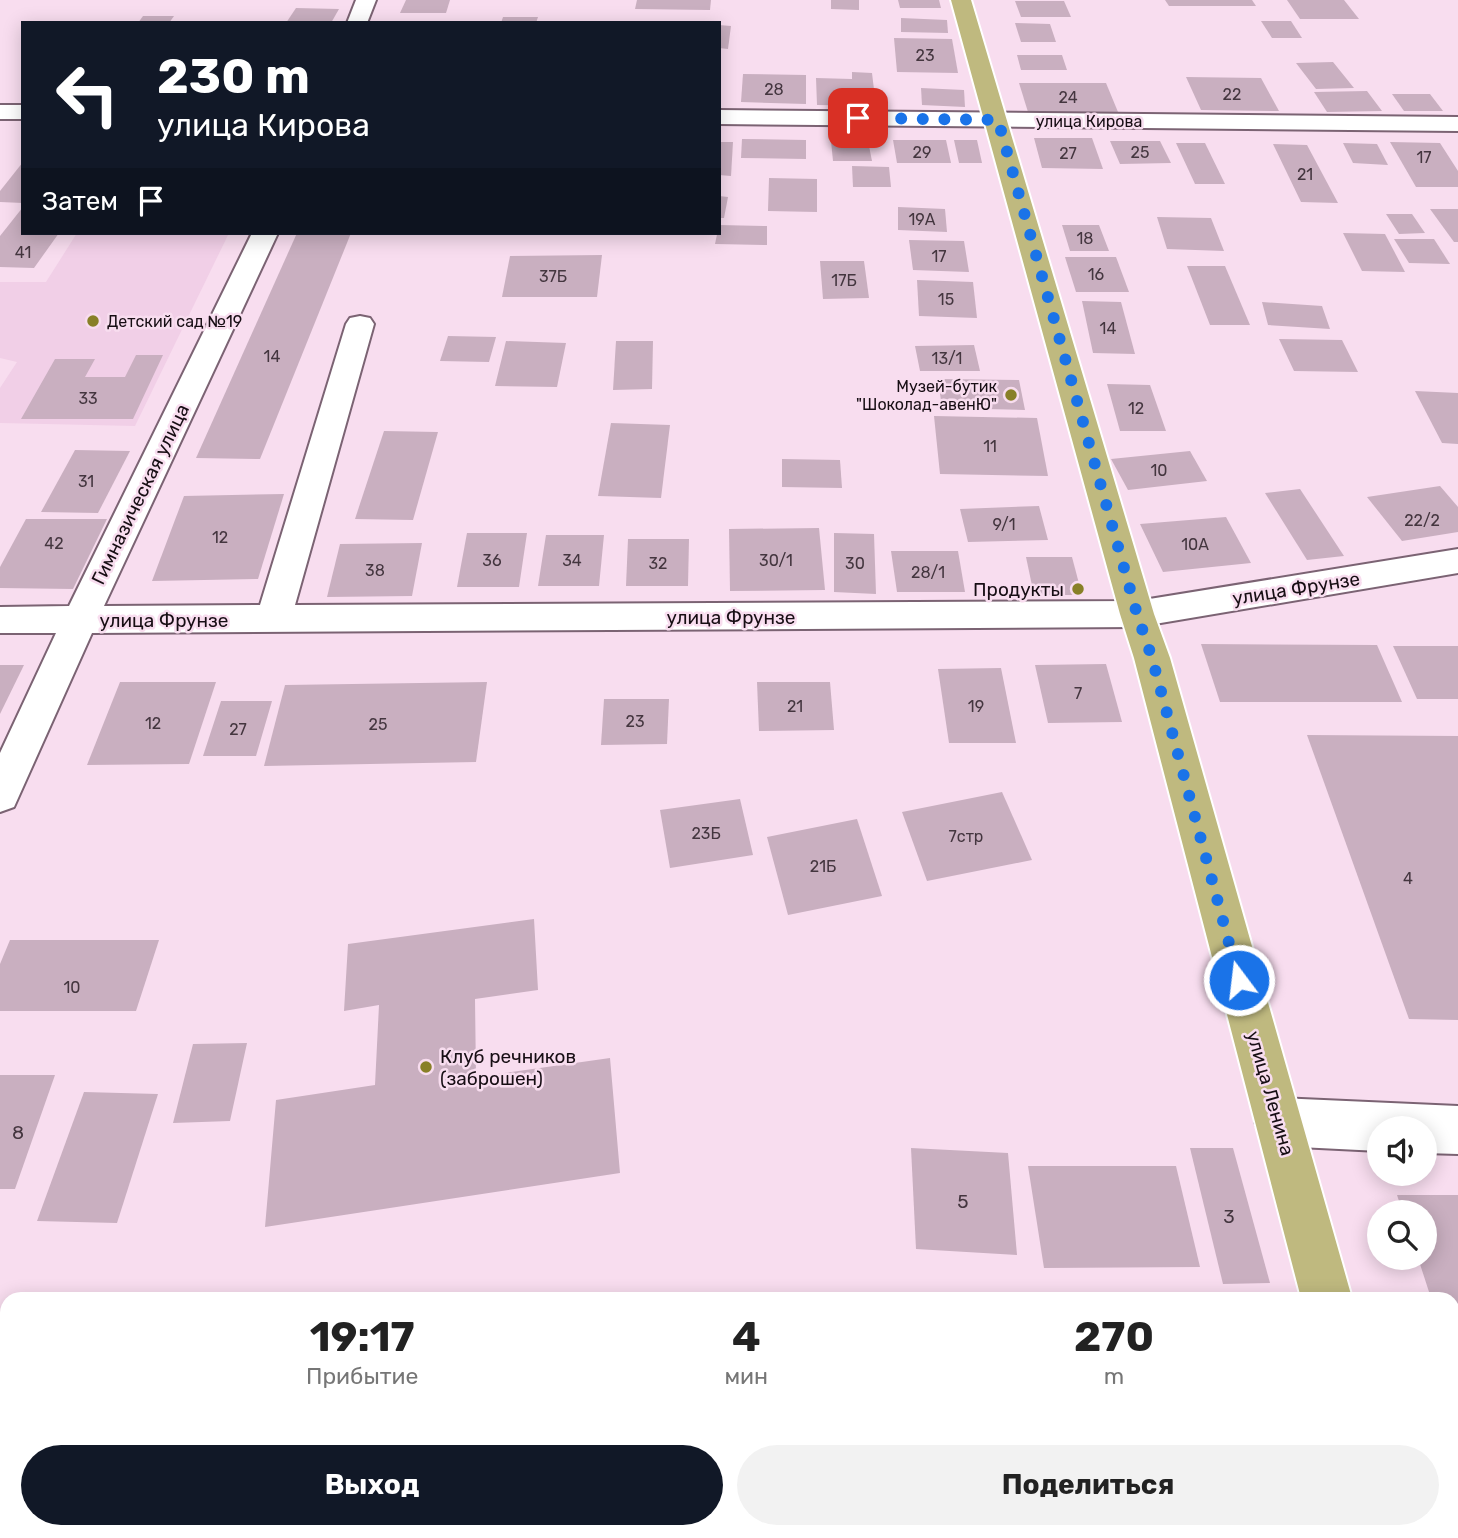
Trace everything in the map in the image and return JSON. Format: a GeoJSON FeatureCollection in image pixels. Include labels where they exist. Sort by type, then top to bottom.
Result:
{"type":"FeatureCollection","features":[{"type":"Feature","properties":{"kind":"main road","name":"улица Ленина"},"geometry":{"type":"LineString","coordinates":[[961,0],[998,120],[1137,614],[1152,658],[1325,1292]]}},
{"type":"Feature","properties":{"kind":"street"},"geometry":{"type":"LineString","coordinates":[[358,21],[366,0]]}},
{"type":"Feature","properties":{"kind":"street"},"geometry":{"type":"LineString","coordinates":[[0,112],[21,112]]}},
{"type":"Feature","properties":{"kind":"street","name":"улица Кирова"},"geometry":{"type":"LineString","coordinates":[[721,117],[1458,124]]}},
{"type":"Feature","properties":{"kind":"street","name":"Гимназическая улица"},"geometry":{"type":"LineString","coordinates":[[0,795],[80,620],[264,235]]}},
{"type":"Feature","properties":{"kind":"street"},"geometry":{"type":"LineString","coordinates":[[273,620],[360,324]]}},
{"type":"Feature","properties":{"kind":"street","name":"улица Фрунзе"},"geometry":{"type":"LineString","coordinates":[[0,620],[1137,614],[1458,561]]}},
{"type":"Feature","properties":{"kind":"street"},"geometry":{"type":"LineString","coordinates":[[1279,1122],[1367,1126]]}},
{"type":"Feature","properties":{"kind":"street"},"geometry":{"type":"LineString","coordinates":[[1437,1129],[1458,1130]]}},
{"type":"Feature","properties":{"kind":"shaded area","name":"Детский сад №19"},"geometry":{"type":"Polygon","coordinates":[[[76,235],[228,235],[135,426],[0,423],[0,388],[17,362],[0,358],[0,282],[46,282],[76,235]]]}},
{"type":"Feature","properties":{"kind":"building"},"geometry":{"type":"Polygon","coordinates":[[[406,0],[450,0],[446,13],[400,13],[406,0]]]}},
{"type":"Feature","properties":{"kind":"building"},"geometry":{"type":"Polygon","coordinates":[[[637,0],[711,0],[710,10],[635,9],[637,0]]]}},
{"type":"Feature","properties":{"kind":"building"},"geometry":{"type":"Polygon","coordinates":[[[831,0],[859,0],[859,10],[831,9],[831,0]]]}},
{"type":"Feature","properties":{"kind":"building"},"geometry":{"type":"Polygon","coordinates":[[[898,0],[939,0],[941,8],[900,8],[898,0]]]}},
{"type":"Feature","properties":{"kind":"building"},"geometry":{"type":"Polygon","coordinates":[[[1165,0],[1252,0],[1256,6],[1169,6],[1165,0]]]}},
{"type":"Feature","properties":{"kind":"building"},"geometry":{"type":"Polygon","coordinates":[[[1287,0],[1344,0],[1359,19],[1300,19],[1287,0]]]}},
{"type":"Feature","properties":{"kind":"building"},"geometry":{"type":"Polygon","coordinates":[[[1015,1],[1064,1],[1071,17],[1021,17],[1015,1]]]}},
{"type":"Feature","properties":{"kind":"building"},"geometry":{"type":"Polygon","coordinates":[[[296,8],[339,9],[332,21],[287,21],[296,8]]]}},
{"type":"Feature","properties":{"kind":"building"},"geometry":{"type":"Polygon","coordinates":[[[143,16],[174,16],[170,21],[139,21],[143,16]]]}},
{"type":"Feature","properties":{"kind":"building"},"geometry":{"type":"Polygon","coordinates":[[[503,17],[538,17],[537,21],[502,21],[503,17]]]}},
{"type":"Feature","properties":{"kind":"building"},"geometry":{"type":"Polygon","coordinates":[[[901,18],[947,20],[948,33],[901,32],[901,18]]]}},
{"type":"Feature","properties":{"kind":"building"},"geometry":{"type":"Polygon","coordinates":[[[1261,21],[1291,21],[1302,38],[1272,38],[1261,21]]]}},
{"type":"Feature","properties":{"kind":"building"},"geometry":{"type":"Polygon","coordinates":[[[1015,23],[1050,24],[1056,42],[1021,42],[1015,23]]]}},
{"type":"Feature","properties":{"kind":"building"},"geometry":{"type":"Polygon","coordinates":[[[721,25],[731,26],[728,49],[721,48],[721,25]]]}},
{"type":"Feature","properties":{"kind":"building"},"geometry":{"type":"Polygon","coordinates":[[[894,38],[952,39],[958,73],[897,72],[894,38]]]}},
{"type":"Feature","properties":{"kind":"building"},"geometry":{"type":"Polygon","coordinates":[[[1017,55],[1062,55],[1067,70],[1021,70],[1017,55]]]}},
{"type":"Feature","properties":{"kind":"building"},"geometry":{"type":"Polygon","coordinates":[[[1333,62],[1354,88],[1316,89],[1296,63],[1333,62]]]}},
{"type":"Feature","properties":{"kind":"building"},"geometry":{"type":"Polygon","coordinates":[[[852,72],[872,73],[876,106],[817,105],[816,78],[852,79],[852,72]]]}},
{"type":"Feature","properties":{"kind":"building"},"geometry":{"type":"Polygon","coordinates":[[[743,74],[806,75],[806,104],[741,102],[743,74]]]}},
{"type":"Feature","properties":{"kind":"building"},"geometry":{"type":"Polygon","coordinates":[[[1186,77],[1261,78],[1279,111],[1201,110],[1186,77]]]}},
{"type":"Feature","properties":{"kind":"building"},"geometry":{"type":"Polygon","coordinates":[[[1019,83],[1106,83],[1118,112],[1028,112],[1019,83]]]}},
{"type":"Feature","properties":{"kind":"building"},"geometry":{"type":"Polygon","coordinates":[[[921,88],[964,90],[965,107],[922,105],[921,88]]]}},
{"type":"Feature","properties":{"kind":"building"},"geometry":{"type":"Polygon","coordinates":[[[1367,91],[1382,111],[1327,112],[1314,92],[1367,91]]]}},
{"type":"Feature","properties":{"kind":"building"},"geometry":{"type":"Polygon","coordinates":[[[1392,94],[1430,94],[1443,111],[1404,111],[1392,94]]]}},
{"type":"Feature","properties":{"kind":"building"},"geometry":{"type":"Polygon","coordinates":[[[1034,138],[1092,138],[1103,169],[1042,168],[1034,138]]]}},
{"type":"Feature","properties":{"kind":"building"},"geometry":{"type":"Polygon","coordinates":[[[742,139],[806,140],[806,159],[741,158],[742,139]]]}},
{"type":"Feature","properties":{"kind":"building"},"geometry":{"type":"Polygon","coordinates":[[[893,140],[946,140],[951,163],[897,163],[893,140]]]}},
{"type":"Feature","properties":{"kind":"building"},"geometry":{"type":"Polygon","coordinates":[[[954,140],[977,140],[982,163],[959,163],[954,140]]]}},
{"type":"Feature","properties":{"kind":"building"},"geometry":{"type":"Polygon","coordinates":[[[831,141],[868,141],[872,161],[833,161],[831,141]]]}},
{"type":"Feature","properties":{"kind":"building"},"geometry":{"type":"Polygon","coordinates":[[[1110,141],[1160,141],[1171,163],[1120,164],[1110,141]]]}},
{"type":"Feature","properties":{"kind":"building"},"geometry":{"type":"Polygon","coordinates":[[[721,142],[733,142],[731,176],[721,175],[721,142]]]}},
{"type":"Feature","properties":{"kind":"building"},"geometry":{"type":"Polygon","coordinates":[[[1390,142],[1440,143],[1458,171],[1458,187],[1416,187],[1390,142]]]}},
{"type":"Feature","properties":{"kind":"building"},"geometry":{"type":"Polygon","coordinates":[[[1176,143],[1205,143],[1225,184],[1195,184],[1176,143]]]}},
{"type":"Feature","properties":{"kind":"building"},"geometry":{"type":"Polygon","coordinates":[[[1343,143],[1377,144],[1388,165],[1353,163],[1343,143]]]}},
{"type":"Feature","properties":{"kind":"building"},"geometry":{"type":"Polygon","coordinates":[[[1273,144],[1307,145],[1338,203],[1301,202],[1273,144]]]}},
{"type":"Feature","properties":{"kind":"building"},"geometry":{"type":"Polygon","coordinates":[[[21,165],[21,203],[0,202],[0,191],[21,165]]]}},
{"type":"Feature","properties":{"kind":"building"},"geometry":{"type":"Polygon","coordinates":[[[852,166],[889,167],[891,187],[853,187],[852,166]]]}},
{"type":"Feature","properties":{"kind":"building"},"geometry":{"type":"Polygon","coordinates":[[[769,178],[817,179],[817,212],[768,211],[769,178]]]}},
{"type":"Feature","properties":{"kind":"building"},"geometry":{"type":"Polygon","coordinates":[[[721,196],[728,197],[724,218],[721,218],[721,196]]]}},
{"type":"Feature","properties":{"kind":"building"},"geometry":{"type":"Polygon","coordinates":[[[898,207],[945,209],[947,232],[898,230],[898,207]]]}},
{"type":"Feature","properties":{"kind":"building"},"geometry":{"type":"Polygon","coordinates":[[[1430,209],[1458,209],[1458,242],[1454,242],[1430,209]]]}},
{"type":"Feature","properties":{"kind":"building"},"geometry":{"type":"Polygon","coordinates":[[[21,210],[21,235],[58,235],[34,268],[0,267],[0,236],[21,210]]]}},
{"type":"Feature","properties":{"kind":"building"},"geometry":{"type":"Polygon","coordinates":[[[1386,214],[1412,214],[1425,233],[1399,234],[1386,214]]]}},
{"type":"Feature","properties":{"kind":"building"},"geometry":{"type":"Polygon","coordinates":[[[1157,217],[1211,218],[1224,251],[1167,249],[1157,217]]]}},
{"type":"Feature","properties":{"kind":"building"},"geometry":{"type":"Polygon","coordinates":[[[721,225],[767,226],[767,245],[715,244],[717,235],[721,235],[721,225]]]}},
{"type":"Feature","properties":{"kind":"building"},"geometry":{"type":"Polygon","coordinates":[[[1062,225],[1099,225],[1109,251],[1070,251],[1062,225]]]}},
{"type":"Feature","properties":{"kind":"building"},"geometry":{"type":"Polygon","coordinates":[[[1343,233],[1385,234],[1405,272],[1362,271],[1343,233]]]}},
{"type":"Feature","properties":{"kind":"building"},"geometry":{"type":"Polygon","coordinates":[[[296,235],[350,235],[260,459],[196,458],[296,235]]]}},
{"type":"Feature","properties":{"kind":"building"},"geometry":{"type":"Polygon","coordinates":[[[1394,239],[1434,239],[1450,264],[1409,263],[1394,239]]]}},
{"type":"Feature","properties":{"kind":"building"},"geometry":{"type":"Polygon","coordinates":[[[909,240],[964,241],[969,272],[913,270],[909,240]]]}},
{"type":"Feature","properties":{"kind":"building"},"geometry":{"type":"Polygon","coordinates":[[[602,255],[597,297],[502,297],[510,256],[602,255]]]}},
{"type":"Feature","properties":{"kind":"building"},"geometry":{"type":"Polygon","coordinates":[[[1065,257],[1116,257],[1129,292],[1076,292],[1065,257]]]}},
{"type":"Feature","properties":{"kind":"building"},"geometry":{"type":"Polygon","coordinates":[[[820,261],[864,261],[869,298],[823,299],[820,261]]]}},
{"type":"Feature","properties":{"kind":"building"},"geometry":{"type":"Polygon","coordinates":[[[1187,266],[1225,266],[1250,325],[1210,325],[1187,266]]]}},
{"type":"Feature","properties":{"kind":"building"},"geometry":{"type":"Polygon","coordinates":[[[917,280],[973,282],[977,318],[919,316],[917,280]]]}},
{"type":"Feature","properties":{"kind":"building"},"geometry":{"type":"Polygon","coordinates":[[[1082,301],[1121,302],[1135,354],[1093,353],[1082,301]]]}},
{"type":"Feature","properties":{"kind":"building"},"geometry":{"type":"Polygon","coordinates":[[[1262,302],[1322,306],[1330,329],[1268,325],[1262,302]]]}},
{"type":"Feature","properties":{"kind":"building"},"geometry":{"type":"Polygon","coordinates":[[[448,336],[496,337],[489,362],[440,361],[448,336]]]}},
{"type":"Feature","properties":{"kind":"building"},"geometry":{"type":"Polygon","coordinates":[[[1279,339],[1342,340],[1358,372],[1294,371],[1279,339]]]}},
{"type":"Feature","properties":{"kind":"building"},"geometry":{"type":"Polygon","coordinates":[[[506,341],[566,343],[557,387],[495,386],[506,341]]]}},
{"type":"Feature","properties":{"kind":"building"},"geometry":{"type":"Polygon","coordinates":[[[616,341],[653,341],[652,389],[613,390],[616,341]]]}},
{"type":"Feature","properties":{"kind":"building"},"geometry":{"type":"Polygon","coordinates":[[[974,345],[980,371],[920,371],[915,346],[974,345]]]}},
{"type":"Feature","properties":{"kind":"building"},"geometry":{"type":"Polygon","coordinates":[[[136,355],[163,355],[133,419],[21,419],[55,359],[95,359],[85,377],[125,377],[136,355]]]}},
{"type":"Feature","properties":{"kind":"building"},"geometry":{"type":"Polygon","coordinates":[[[938,379],[1019,380],[1025,410],[942,408],[938,379]]]}},
{"type":"Feature","properties":{"kind":"building"},"geometry":{"type":"Polygon","coordinates":[[[1107,384],[1150,385],[1166,431],[1120,431],[1107,384]]]}},
{"type":"Feature","properties":{"kind":"building"},"geometry":{"type":"Polygon","coordinates":[[[1415,391],[1458,393],[1458,444],[1442,443],[1415,391]]]}},
{"type":"Feature","properties":{"kind":"building"},"geometry":{"type":"Polygon","coordinates":[[[934,416],[1037,418],[1048,476],[940,474],[934,416]]]}},
{"type":"Feature","properties":{"kind":"building"},"geometry":{"type":"Polygon","coordinates":[[[611,423],[670,425],[661,498],[598,496],[611,423]]]}},
{"type":"Feature","properties":{"kind":"building"},"geometry":{"type":"Polygon","coordinates":[[[384,431],[438,432],[413,520],[355,519],[384,431]]]}},
{"type":"Feature","properties":{"kind":"building"},"geometry":{"type":"Polygon","coordinates":[[[75,450],[130,451],[98,513],[41,512],[75,450]]]}},
{"type":"Feature","properties":{"kind":"building"},"geometry":{"type":"Polygon","coordinates":[[[1190,451],[1207,481],[1128,490],[1111,459],[1190,451]]]}},
{"type":"Feature","properties":{"kind":"building"},"geometry":{"type":"Polygon","coordinates":[[[782,459],[840,460],[842,488],[782,487],[782,459]]]}},
{"type":"Feature","properties":{"kind":"building"},"geometry":{"type":"Polygon","coordinates":[[[1440,486],[1458,507],[1458,532],[1402,541],[1367,497],[1440,486]]]}},
{"type":"Feature","properties":{"kind":"building"},"geometry":{"type":"Polygon","coordinates":[[[1300,489],[1344,556],[1307,560],[1265,493],[1300,489]]]}},
{"type":"Feature","properties":{"kind":"building"},"geometry":{"type":"Polygon","coordinates":[[[284,494],[258,579],[152,581],[184,496],[284,494]]]}},
{"type":"Feature","properties":{"kind":"building"},"geometry":{"type":"Polygon","coordinates":[[[1039,506],[1048,540],[968,542],[960,509],[1039,506]]]}},
{"type":"Feature","properties":{"kind":"building"},"geometry":{"type":"Polygon","coordinates":[[[1226,517],[1251,563],[1163,572],[1140,524],[1226,517]]]}},
{"type":"Feature","properties":{"kind":"building"},"geometry":{"type":"Polygon","coordinates":[[[26,519],[107,519],[73,589],[0,588],[0,567],[26,519]]]}},
{"type":"Feature","properties":{"kind":"building"},"geometry":{"type":"Polygon","coordinates":[[[819,528],[825,590],[730,591],[729,529],[819,528]]]}},
{"type":"Feature","properties":{"kind":"building"},"geometry":{"type":"Polygon","coordinates":[[[467,533],[527,533],[519,587],[457,587],[467,533]]]}},
{"type":"Feature","properties":{"kind":"building"},"geometry":{"type":"Polygon","coordinates":[[[834,533],[874,534],[876,594],[834,592],[834,533]]]}},
{"type":"Feature","properties":{"kind":"building"},"geometry":{"type":"Polygon","coordinates":[[[546,535],[604,535],[599,586],[538,586],[546,535]]]}},
{"type":"Feature","properties":{"kind":"building"},"geometry":{"type":"Polygon","coordinates":[[[628,539],[689,539],[688,586],[626,586],[628,539]]]}},
{"type":"Feature","properties":{"kind":"building"},"geometry":{"type":"Polygon","coordinates":[[[422,543],[412,596],[327,597],[340,544],[422,543]]]}},
{"type":"Feature","properties":{"kind":"building"},"geometry":{"type":"Polygon","coordinates":[[[891,551],[958,551],[965,592],[897,592],[891,551]]]}},
{"type":"Feature","properties":{"kind":"building"},"geometry":{"type":"Polygon","coordinates":[[[1026,557],[1072,557],[1082,595],[1034,595],[1026,557]]]}},
{"type":"Feature","properties":{"kind":"building"},"geometry":{"type":"Polygon","coordinates":[[[1201,644],[1377,645],[1402,702],[1220,702],[1201,644]]]}},
{"type":"Feature","properties":{"kind":"building"},"geometry":{"type":"Polygon","coordinates":[[[1393,646],[1458,646],[1458,699],[1417,699],[1393,646]]]}},
{"type":"Feature","properties":{"kind":"building"},"geometry":{"type":"Polygon","coordinates":[[[1106,664],[1122,722],[1048,723],[1035,665],[1106,664]]]}},
{"type":"Feature","properties":{"kind":"building"},"geometry":{"type":"Polygon","coordinates":[[[0,665],[24,665],[0,714],[0,665]]]}},
{"type":"Feature","properties":{"kind":"building"},"geometry":{"type":"Polygon","coordinates":[[[1001,668],[1016,743],[949,743],[938,669],[1001,668]]]}},
{"type":"Feature","properties":{"kind":"building"},"geometry":{"type":"Polygon","coordinates":[[[120,682],[216,682],[189,764],[87,765],[120,682]]]}},
{"type":"Feature","properties":{"kind":"building"},"geometry":{"type":"Polygon","coordinates":[[[487,682],[476,762],[264,766],[285,685],[487,682]]]}},
{"type":"Feature","properties":{"kind":"building"},"geometry":{"type":"Polygon","coordinates":[[[757,682],[830,682],[834,730],[759,731],[757,682]]]}},
{"type":"Feature","properties":{"kind":"building"},"geometry":{"type":"Polygon","coordinates":[[[604,699],[669,699],[667,744],[601,745],[604,699]]]}},
{"type":"Feature","properties":{"kind":"building"},"geometry":{"type":"Polygon","coordinates":[[[221,701],[272,701],[256,756],[203,756],[221,701]]]}},
{"type":"Feature","properties":{"kind":"building"},"geometry":{"type":"Polygon","coordinates":[[[1307,735],[1458,736],[1458,1020],[1409,1019],[1307,735]]]}},
{"type":"Feature","properties":{"kind":"building"},"geometry":{"type":"Polygon","coordinates":[[[1002,792],[1032,860],[927,881],[902,812],[1002,792]]]}},
{"type":"Feature","properties":{"kind":"building"},"geometry":{"type":"Polygon","coordinates":[[[740,799],[753,855],[670,868],[660,810],[740,799]]]}},
{"type":"Feature","properties":{"kind":"building"},"geometry":{"type":"Polygon","coordinates":[[[857,819],[882,896],[788,915],[767,837],[857,819]]]}},
{"type":"Feature","properties":{"kind":"building","name":"Клуб речников (заброшен)"},"geometry":{"type":"Polygon","coordinates":[[[534,919],[538,990],[475,999],[476,1077],[610,1058],[620,1173],[265,1227],[276,1100],[375,1085],[379,1005],[344,1011],[348,944],[534,919]]]}},
{"type":"Feature","properties":{"kind":"building"},"geometry":{"type":"Polygon","coordinates":[[[10,940],[159,940],[136,1011],[0,1011],[0,964],[10,940]]]}},
{"type":"Feature","properties":{"kind":"building"},"geometry":{"type":"Polygon","coordinates":[[[247,1043],[230,1121],[173,1123],[193,1044],[247,1043]]]}},
{"type":"Feature","properties":{"kind":"building"},"geometry":{"type":"Polygon","coordinates":[[[0,1075],[55,1075],[15,1189],[0,1189],[0,1075]]]}},
{"type":"Feature","properties":{"kind":"building"},"geometry":{"type":"Polygon","coordinates":[[[84,1092],[158,1094],[117,1223],[37,1221],[84,1092]]]}},
{"type":"Feature","properties":{"kind":"building"},"geometry":{"type":"Polygon","coordinates":[[[911,1148],[1008,1153],[1017,1255],[916,1249],[911,1148]]]}},
{"type":"Feature","properties":{"kind":"building"},"geometry":{"type":"Polygon","coordinates":[[[1190,1148],[1233,1148],[1270,1283],[1223,1284],[1190,1148]]]}},
{"type":"Feature","properties":{"kind":"building"},"geometry":{"type":"Polygon","coordinates":[[[1028,1166],[1176,1166],[1200,1267],[1044,1268],[1028,1166]]]}},
{"type":"Feature","properties":{"kind":"building"},"geometry":{"type":"Polygon","coordinates":[[[1397,1195],[1458,1195],[1458,1292],[1429,1292],[1422,1270],[1437,1270],[1437,1200],[1399,1200],[1397,1195]]]}},
{"type":"Feature","properties":{"kind":"place","name":"Детский сад №19"},"geometry":{"type":"Point","coordinates":[93,321]}},
{"type":"Feature","properties":{"kind":"place","name":"Музей-бутик \"Шоколад-авенЮ\""},"geometry":{"type":"Point","coordinates":[1011,395]}},
{"type":"Feature","properties":{"kind":"place","name":"Продукты"},"geometry":{"type":"Point","coordinates":[1078,589]}},
{"type":"Feature","properties":{"kind":"place","name":"Клуб речников (заброшен)"},"geometry":{"type":"Point","coordinates":[426,1067]}},
{"type":"Feature","properties":{"kind":"route"},"geometry":{"type":"LineString","coordinates":[[858,118],[998,120],[1137,614],[1152,658],[1239,980]]}}]}
